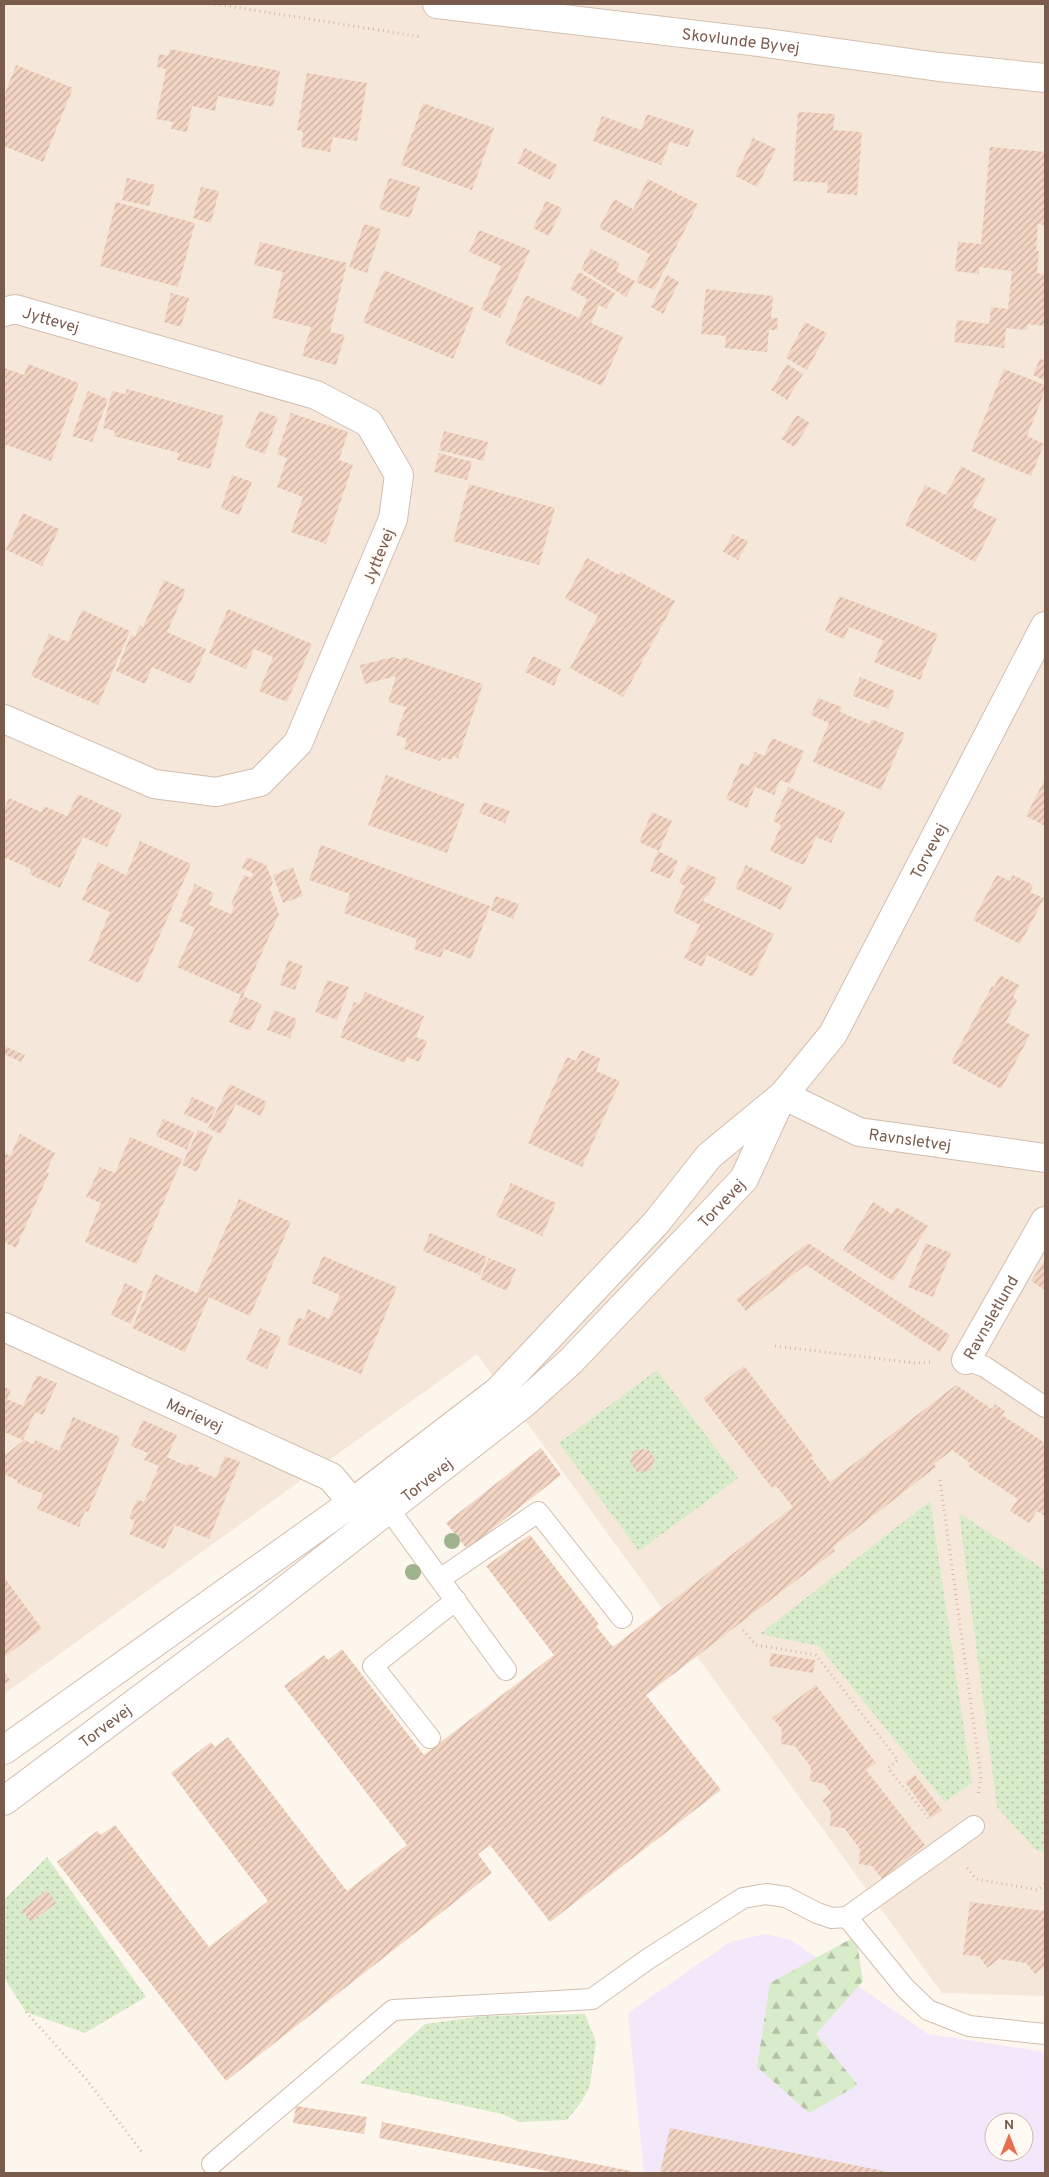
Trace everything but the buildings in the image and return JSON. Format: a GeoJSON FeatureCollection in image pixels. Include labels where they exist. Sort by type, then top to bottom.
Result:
{"type":"FeatureCollection","features":[{"type":"Feature","properties":{"kind":"street","name":"Skovlunde Byvej"},"geometry":{"type":"LineString","coordinates":[[437,4],[766,43],[938,67],[1045,78]]}},
{"type":"Feature","properties":{"kind":"street","name":"Jyttevej"},"geometry":{"type":"LineString","coordinates":[[4,312],[15,308],[316,395],[368,423],[399,475],[393,519],[298,743],[260,782],[216,792],[154,784],[4,719]]}},
{"type":"Feature","properties":{"kind":"street","name":"Torvevej"},"geometry":{"type":"LineString","coordinates":[[4,1801],[262,1608],[370,1511],[498,1391],[656,1223],[709,1156],[783,1095],[833,1034],[1045,626]]}},
{"type":"Feature","properties":{"kind":"street","name":"Torvevej"},"geometry":{"type":"LineString","coordinates":[[4,1750],[370,1511],[523,1404],[571,1361],[626,1307],[744,1179],[783,1095]]}},
{"type":"Feature","properties":{"kind":"street","name":"Ravnsletvej"},"geometry":{"type":"LineString","coordinates":[[783,1095],[859,1132],[1045,1158]]}},
{"type":"Feature","properties":{"kind":"street","name":"Ravnsletlund"},"geometry":{"type":"LineString","coordinates":[[966,1360],[1045,1221]]}},
{"type":"Feature","properties":{"kind":"street","name":"Marievej"},"geometry":{"type":"LineString","coordinates":[[4,1327],[331,1477],[370,1511]]}},
{"type":"Feature","properties":{"kind":"lane","name":"Ravnsletlund"},"geometry":{"type":"LineString","coordinates":[[966,1360],[985,1367],[1045,1407]]}},
{"type":"Feature","properties":{"kind":"lane"},"geometry":{"type":"LineString","coordinates":[[370,1511],[440,1579],[506,1670]]}},
{"type":"Feature","properties":{"kind":"lane"},"geometry":{"type":"LineString","coordinates":[[440,1579],[538,1512],[622,1618]]}},
{"type":"Feature","properties":{"kind":"lane"},"geometry":{"type":"LineString","coordinates":[[430,1738],[373,1666],[456,1600]]}},
{"type":"Feature","properties":{"kind":"lane"},"geometry":{"type":"LineString","coordinates":[[212,2164],[393,2010],[592,1999],[648,1959],[743,1898],[766,1894],[786,1897],[817,1913],[832,1918],[846,1917],[974,1826]]}},
{"type":"Feature","properties":{"kind":"lane"},"geometry":{"type":"LineString","coordinates":[[846,1917],[904,1988],[928,2010],[969,2026],[1045,2034]]}},
{"type":"Feature","properties":{"kind":"path"},"geometry":{"type":"LineString","coordinates":[[776,1346],[915,1363],[966,1360]]}},
{"type":"Feature","properties":{"kind":"path"},"geometry":{"type":"LineString","coordinates":[[940,1480],[981,1776],[974,1826]]}},
{"type":"Feature","properties":{"kind":"path"},"geometry":{"type":"LineString","coordinates":[[743,1630],[756,1645],[816,1655],[898,1760],[888,1768],[976,1879],[1038,1890],[1045,1884]]}},
{"type":"Feature","properties":{"kind":"path"},"geometry":{"type":"LineString","coordinates":[[26,2012],[86,2079],[142,2152]]}},
{"type":"Feature","properties":{"kind":"shaded area"},"geometry":{"type":"Polygon","coordinates":[[[4,4],[1045,4],[1045,1996],[942,1993],[477,1354],[4,1694],[4,4]]]}},
{"type":"Feature","properties":{"kind":"shaded area"},"geometry":{"type":"Polygon","coordinates":[[[765,1934],[791,1940],[928,2034],[1045,2052],[1045,2173],[644,2173],[628,2013],[730,1942],[765,1934]]]}},
{"type":"Feature","properties":{"kind":"green space"},"geometry":{"type":"Polygon","coordinates":[[[657,1370],[738,1478],[639,1551],[559,1443],[657,1370]]]}},
{"type":"Feature","properties":{"kind":"green space"},"geometry":{"type":"Polygon","coordinates":[[[930,1501],[972,1783],[945,1802],[819,1646],[760,1634],[930,1501]]]}},
{"type":"Feature","properties":{"kind":"green space"},"geometry":{"type":"Polygon","coordinates":[[[959,1513],[1045,1570],[1045,1852],[1036,1850],[997,1807],[959,1513]]]}},
{"type":"Feature","properties":{"kind":"green space"},"geometry":{"type":"Polygon","coordinates":[[[47,1857],[146,1997],[85,2033],[26,2012],[4,1978],[4,1900],[47,1857]]]}},
{"type":"Feature","properties":{"kind":"green space"},"geometry":{"type":"Polygon","coordinates":[[[856,1936],[863,1981],[816,2034],[858,2085],[809,2113],[757,2067],[770,1983],[856,1936]]]}},
{"type":"Feature","properties":{"kind":"green space"},"geometry":{"type":"Polygon","coordinates":[[[585,2014],[596,2042],[590,2085],[582,2101],[567,2120],[519,2122],[502,2114],[360,2083],[425,2024],[484,2016],[585,2014]]]}}]}
